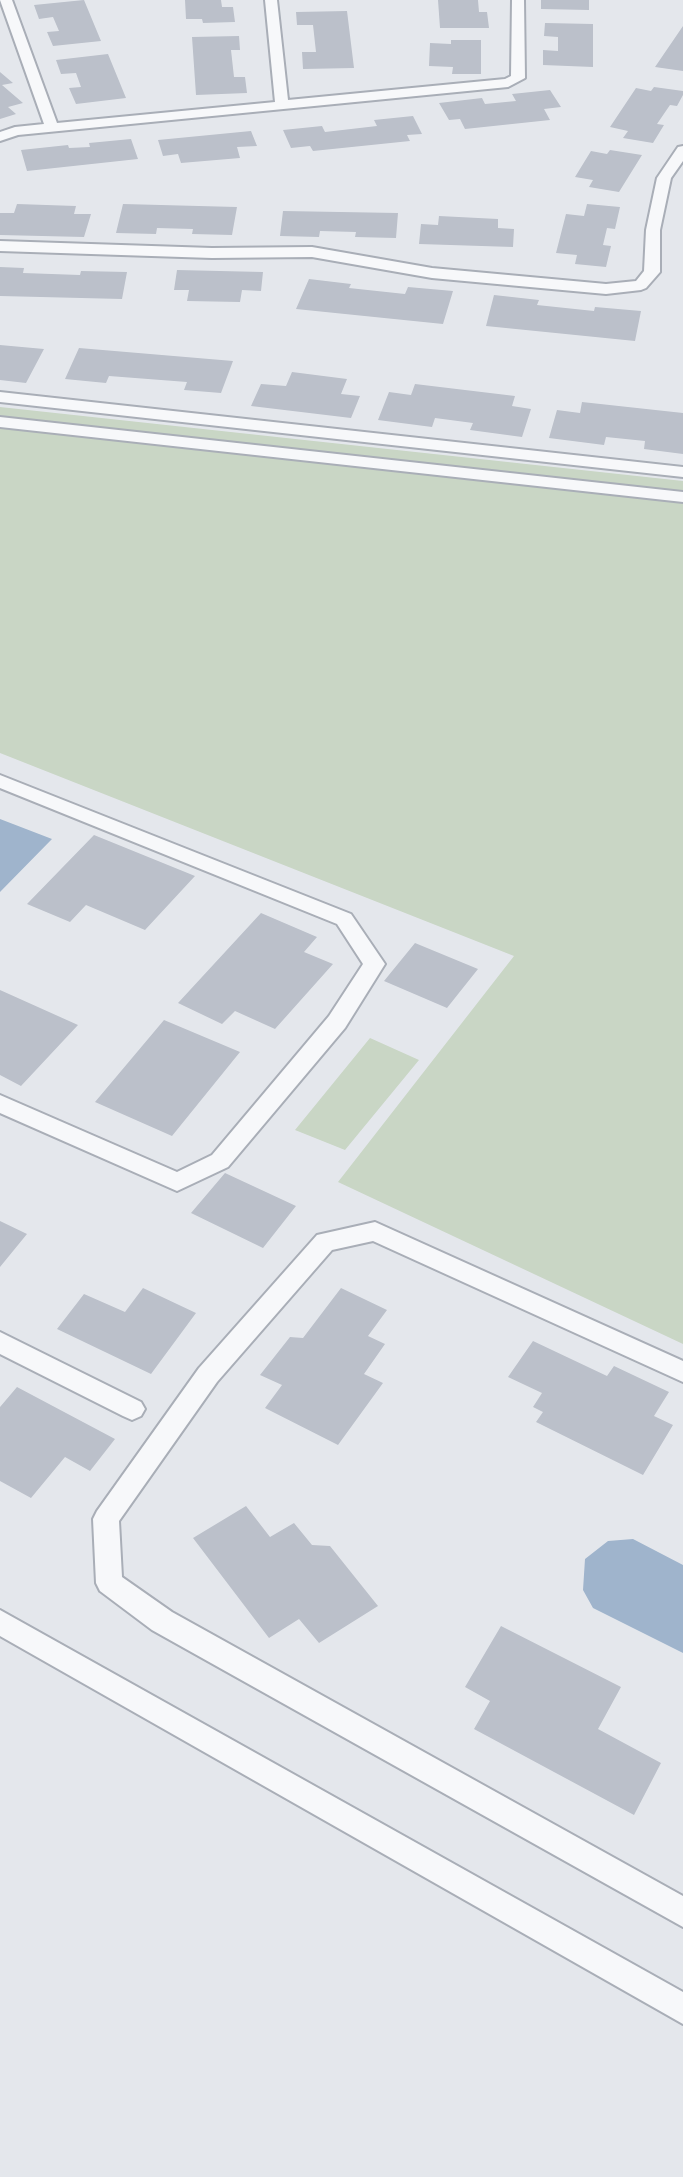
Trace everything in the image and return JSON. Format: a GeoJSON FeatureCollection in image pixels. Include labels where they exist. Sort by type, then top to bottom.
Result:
{"type":"FeatureCollection","features":[{"type":"Feature","properties":{"kind":"lane"},"geometry":{"type":"LineString","coordinates":[[6,0],[52,128]]}},
{"type":"Feature","properties":{"kind":"lane"},"geometry":{"type":"LineString","coordinates":[[271,0],[282,106]]}},
{"type":"Feature","properties":{"kind":"lane"},"geometry":{"type":"LineString","coordinates":[[0,137],[15,131],[508,83],[518,78],[518,0]]}},
{"type":"Feature","properties":{"kind":"lane"},"geometry":{"type":"LineString","coordinates":[[0,246],[212,253],[312,252],[432,273],[606,290],[641,285],[652,272],[653,230],[664,178],[683,150]]}},
{"type":"Feature","properties":{"kind":"lane"},"geometry":{"type":"LineString","coordinates":[[0,397],[683,472]]}},
{"type":"Feature","properties":{"kind":"lane"},"geometry":{"type":"LineString","coordinates":[[0,422],[683,497]]}},
{"type":"Feature","properties":{"kind":"lane"},"geometry":{"type":"LineString","coordinates":[[0,781],[344,919],[374,964],[337,1022],[220,1161],[177,1182],[0,1103]]}},
{"type":"Feature","properties":{"kind":"lane"},"geometry":{"type":"LineString","coordinates":[[683,1372],[375,1231],[325,1242],[208,1375],[106,1519],[109,1582],[162,1621],[683,1912]]}},
{"type":"Feature","properties":{"kind":"lane"},"geometry":{"type":"LineString","coordinates":[[0,1342],[132,1409]]}},
{"type":"Feature","properties":{"kind":"lane"},"geometry":{"type":"LineString","coordinates":[[0,1622],[683,2009]]}},
{"type":"Feature","properties":{"kind":"green space"},"geometry":{"type":"Polygon","coordinates":[[[0,407],[683,481],[683,1344],[338,1182],[514,956],[0,753],[0,407]]]}},
{"type":"Feature","properties":{"kind":"green space"},"geometry":{"type":"Polygon","coordinates":[[[370,1038],[419,1060],[345,1150],[295,1130],[370,1038]]]}},
{"type":"Feature","properties":{"kind":"water"},"geometry":{"type":"Polygon","coordinates":[[[0,819],[52,839],[0,892],[0,819]]]}},
{"type":"Feature","properties":{"kind":"water"},"geometry":{"type":"Polygon","coordinates":[[[633,1539],[683,1565],[683,1653],[593,1608],[583,1590],[585,1559],[608,1541],[633,1539]]]}},
{"type":"Feature","properties":{"kind":"building"},"geometry":{"type":"Polygon","coordinates":[[[84,0],[101,41],[53,46],[47,32],[59,31],[53,17],[39,19],[34,5],[84,0]]]}},
{"type":"Feature","properties":{"kind":"building"},"geometry":{"type":"Polygon","coordinates":[[[185,0],[221,0],[222,7],[233,7],[235,22],[203,23],[202,19],[186,19],[185,0]]]}},
{"type":"Feature","properties":{"kind":"building"},"geometry":{"type":"Polygon","coordinates":[[[438,0],[478,0],[479,12],[487,12],[489,28],[440,28],[438,0]]]}},
{"type":"Feature","properties":{"kind":"building"},"geometry":{"type":"Polygon","coordinates":[[[541,0],[589,0],[589,10],[541,9],[541,0]]]}},
{"type":"Feature","properties":{"kind":"building"},"geometry":{"type":"Polygon","coordinates":[[[347,11],[354,68],[303,69],[302,52],[316,52],[313,25],[297,25],[296,12],[347,11]]]}},
{"type":"Feature","properties":{"kind":"building"},"geometry":{"type":"Polygon","coordinates":[[[545,23],[593,24],[593,67],[543,65],[543,50],[558,51],[558,37],[544,36],[545,23]]]}},
{"type":"Feature","properties":{"kind":"building"},"geometry":{"type":"Polygon","coordinates":[[[683,26],[683,71],[655,67],[683,26]]]}},
{"type":"Feature","properties":{"kind":"building"},"geometry":{"type":"Polygon","coordinates":[[[239,36],[240,50],[231,50],[234,77],[245,77],[247,93],[196,95],[192,37],[239,36]]]}},
{"type":"Feature","properties":{"kind":"building"},"geometry":{"type":"Polygon","coordinates":[[[451,40],[481,40],[481,74],[452,74],[453,67],[429,66],[430,43],[451,44],[451,40]]]}},
{"type":"Feature","properties":{"kind":"building"},"geometry":{"type":"Polygon","coordinates":[[[108,54],[126,98],[76,104],[69,88],[81,87],[76,73],[61,74],[56,60],[108,54]]]}},
{"type":"Feature","properties":{"kind":"building"},"geometry":{"type":"Polygon","coordinates":[[[0,72],[13,83],[2,85],[23,103],[8,107],[16,114],[0,119],[0,72]]]}},
{"type":"Feature","properties":{"kind":"building"},"geometry":{"type":"Polygon","coordinates":[[[654,87],[683,91],[683,95],[677,106],[670,105],[657,124],[664,125],[653,143],[623,138],[628,131],[610,127],[636,88],[651,91],[654,87]]]}},
{"type":"Feature","properties":{"kind":"building"},"geometry":{"type":"Polygon","coordinates":[[[550,90],[561,107],[544,109],[550,120],[465,129],[460,119],[449,120],[439,103],[482,98],[485,104],[516,101],[512,94],[550,90]]]}},
{"type":"Feature","properties":{"kind":"building"},"geometry":{"type":"Polygon","coordinates":[[[413,116],[422,134],[407,135],[410,141],[313,151],[310,146],[291,148],[283,130],[322,126],[325,132],[377,126],[374,120],[413,116]]]}},
{"type":"Feature","properties":{"kind":"building"},"geometry":{"type":"Polygon","coordinates":[[[251,131],[257,146],[237,147],[240,158],[181,163],[178,154],[163,156],[158,140],[251,131]]]}},
{"type":"Feature","properties":{"kind":"building"},"geometry":{"type":"Polygon","coordinates":[[[131,139],[138,159],[27,171],[21,150],[68,145],[69,148],[90,147],[89,143],[131,139]]]}},
{"type":"Feature","properties":{"kind":"building"},"geometry":{"type":"Polygon","coordinates":[[[610,150],[642,155],[619,192],[589,187],[593,180],[575,177],[591,151],[607,154],[610,150]]]}},
{"type":"Feature","properties":{"kind":"building"},"geometry":{"type":"Polygon","coordinates":[[[17,204],[76,206],[74,214],[91,214],[84,237],[0,235],[0,213],[14,213],[17,204]]]}},
{"type":"Feature","properties":{"kind":"building"},"geometry":{"type":"Polygon","coordinates":[[[123,204],[237,207],[232,235],[192,234],[193,229],[157,228],[156,234],[116,233],[123,204]]]}},
{"type":"Feature","properties":{"kind":"building"},"geometry":{"type":"Polygon","coordinates":[[[587,204],[620,207],[615,229],[607,228],[603,245],[611,246],[606,267],[575,264],[577,255],[556,253],[566,214],[584,216],[587,204]]]}},
{"type":"Feature","properties":{"kind":"building"},"geometry":{"type":"Polygon","coordinates":[[[283,211],[398,213],[396,238],[355,237],[356,232],[320,231],[319,237],[280,236],[283,211]]]}},
{"type":"Feature","properties":{"kind":"building"},"geometry":{"type":"Polygon","coordinates":[[[439,216],[498,219],[498,228],[514,229],[513,247],[419,244],[421,224],[438,225],[439,216]]]}},
{"type":"Feature","properties":{"kind":"building"},"geometry":{"type":"Polygon","coordinates":[[[0,267],[24,268],[23,273],[80,275],[81,271],[127,272],[122,299],[0,296],[0,267]]]}},
{"type":"Feature","properties":{"kind":"building"},"geometry":{"type":"Polygon","coordinates":[[[177,270],[263,272],[261,291],[242,290],[240,302],[187,301],[189,290],[174,290],[177,270]]]}},
{"type":"Feature","properties":{"kind":"building"},"geometry":{"type":"Polygon","coordinates":[[[309,279],[351,284],[349,288],[405,294],[408,287],[453,291],[443,324],[296,309],[309,279]]]}},
{"type":"Feature","properties":{"kind":"building"},"geometry":{"type":"Polygon","coordinates":[[[494,295],[539,300],[537,305],[594,311],[595,307],[641,311],[635,341],[486,326],[494,295]]]}},
{"type":"Feature","properties":{"kind":"building"},"geometry":{"type":"Polygon","coordinates":[[[0,345],[44,349],[26,383],[0,380],[0,345]]]}},
{"type":"Feature","properties":{"kind":"building"},"geometry":{"type":"Polygon","coordinates":[[[79,348],[233,361],[221,393],[184,390],[187,382],[109,376],[106,383],[65,379],[79,348]]]}},
{"type":"Feature","properties":{"kind":"building"},"geometry":{"type":"Polygon","coordinates":[[[292,372],[347,379],[341,394],[360,396],[351,418],[251,406],[261,384],[286,386],[292,372]]]}},
{"type":"Feature","properties":{"kind":"building"},"geometry":{"type":"Polygon","coordinates":[[[415,384],[515,396],[512,406],[531,409],[522,437],[470,430],[473,423],[435,418],[432,427],[378,420],[389,392],[411,395],[415,384]]]}},
{"type":"Feature","properties":{"kind":"building"},"geometry":{"type":"Polygon","coordinates":[[[582,402],[683,413],[683,454],[644,449],[645,441],[606,437],[604,445],[549,438],[557,410],[580,413],[582,402]]]}},
{"type":"Feature","properties":{"kind":"building"},"geometry":{"type":"Polygon","coordinates":[[[94,835],[195,876],[145,930],[86,905],[70,922],[27,904],[94,835]]]}},
{"type":"Feature","properties":{"kind":"building"},"geometry":{"type":"Polygon","coordinates":[[[261,913],[317,937],[304,952],[333,964],[275,1029],[235,1011],[222,1024],[178,1003],[261,913]]]}},
{"type":"Feature","properties":{"kind":"building"},"geometry":{"type":"Polygon","coordinates":[[[415,943],[478,969],[447,1008],[384,981],[415,943]]]}},
{"type":"Feature","properties":{"kind":"building"},"geometry":{"type":"Polygon","coordinates":[[[0,990],[78,1025],[21,1086],[0,1075],[0,990]]]}},
{"type":"Feature","properties":{"kind":"building"},"geometry":{"type":"Polygon","coordinates":[[[164,1020],[240,1052],[172,1136],[95,1102],[164,1020]]]}},
{"type":"Feature","properties":{"kind":"building"},"geometry":{"type":"Polygon","coordinates":[[[225,1173],[296,1206],[263,1248],[191,1213],[225,1173]]]}},
{"type":"Feature","properties":{"kind":"building"},"geometry":{"type":"Polygon","coordinates":[[[0,1221],[27,1234],[0,1267],[0,1221]]]}},
{"type":"Feature","properties":{"kind":"building"},"geometry":{"type":"Polygon","coordinates":[[[143,1288],[196,1313],[151,1374],[57,1329],[84,1294],[125,1312],[143,1288]]]}},
{"type":"Feature","properties":{"kind":"building"},"geometry":{"type":"Polygon","coordinates":[[[341,1288],[387,1310],[368,1336],[385,1344],[364,1374],[383,1383],[338,1445],[265,1408],[282,1385],[260,1375],[290,1337],[303,1338],[341,1288]]]}},
{"type":"Feature","properties":{"kind":"building"},"geometry":{"type":"Polygon","coordinates":[[[533,1341],[607,1376],[614,1366],[669,1392],[654,1416],[673,1425],[643,1475],[536,1422],[543,1412],[533,1407],[542,1393],[508,1377],[533,1341]]]}},
{"type":"Feature","properties":{"kind":"building"},"geometry":{"type":"Polygon","coordinates":[[[17,1387],[115,1439],[90,1471],[65,1457],[31,1498],[0,1481],[0,1407],[17,1387]]]}},
{"type":"Feature","properties":{"kind":"building"},"geometry":{"type":"Polygon","coordinates":[[[246,1506],[270,1537],[294,1523],[312,1545],[330,1546],[378,1606],[319,1643],[299,1619],[269,1638],[193,1538],[246,1506]]]}},
{"type":"Feature","properties":{"kind":"building"},"geometry":{"type":"Polygon","coordinates":[[[501,1626],[621,1687],[598,1729],[661,1763],[634,1815],[474,1729],[490,1701],[465,1687],[501,1626]]]}}]}
